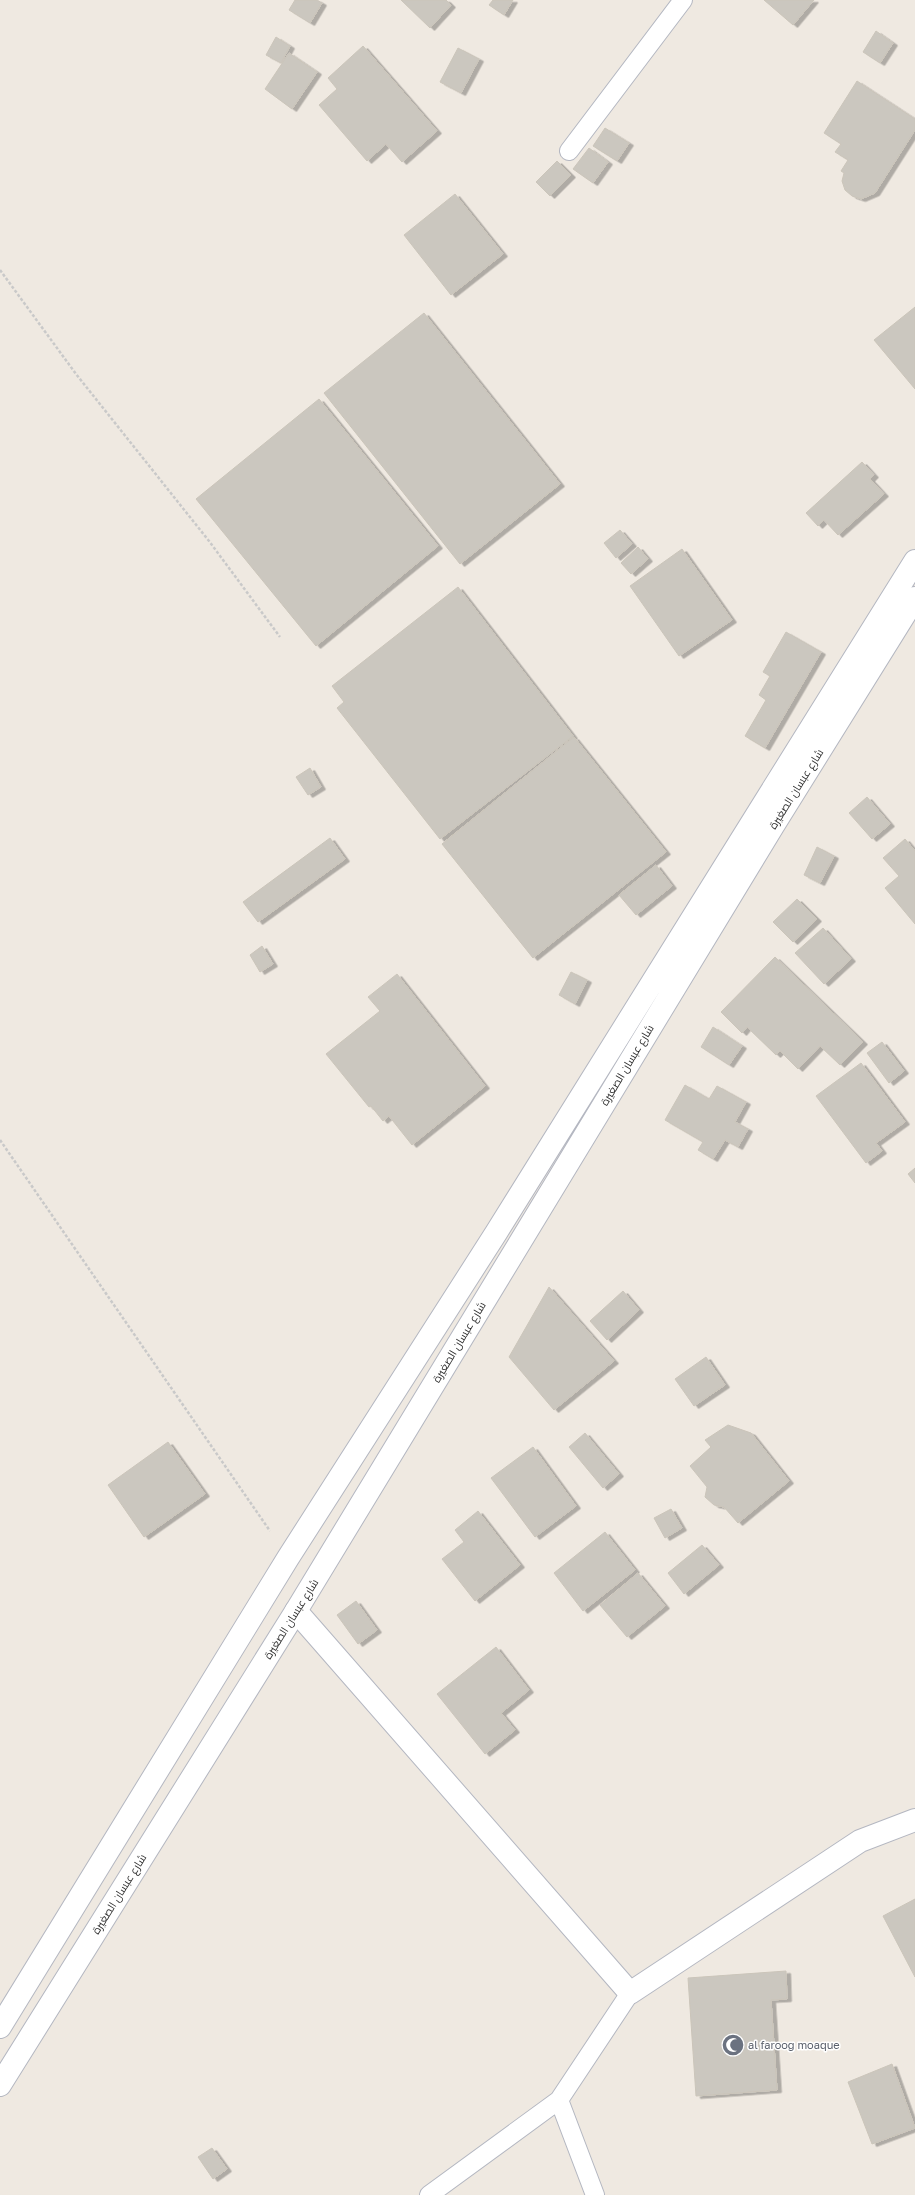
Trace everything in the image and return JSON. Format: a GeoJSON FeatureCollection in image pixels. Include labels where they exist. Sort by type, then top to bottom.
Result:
{"type":"FeatureCollection","features":[{"type":"Feature","properties":{"kind":"street","name":"شارع عبسان الصغيرة"},"geometry":{"type":"LineString","coordinates":[[0,2027],[288,1558],[500,1227],[915,561]]}},
{"type":"Feature","properties":{"kind":"street","name":"شارع عبسان الصغيرة"},"geometry":{"type":"LineString","coordinates":[[0,2085],[296,1611],[773,826],[915,598]]}},
{"type":"Feature","properties":{"kind":"street"},"geometry":{"type":"LineString","coordinates":[[296,1611],[630,1993],[860,1841],[915,1820]]}},
{"type":"Feature","properties":{"kind":"lane"},"geometry":{"type":"LineString","coordinates":[[569,151],[683,0]]}},
{"type":"Feature","properties":{"kind":"lane"},"geometry":{"type":"LineString","coordinates":[[429,2195],[559,2100],[630,1993]]}},
{"type":"Feature","properties":{"kind":"lane"},"geometry":{"type":"LineString","coordinates":[[559,2100],[595,2195]]}},
{"type":"Feature","properties":{"kind":"path"},"geometry":{"type":"LineString","coordinates":[[0,270],[76,374],[209,541],[280,638]]}},
{"type":"Feature","properties":{"kind":"path"},"geometry":{"type":"LineString","coordinates":[[0,1140],[288,1558]]}},
{"type":"Feature","properties":{"kind":"building"},"geometry":{"type":"Polygon","coordinates":[[[295,0],[317,0],[322,3],[310,23],[289,10],[295,0]]]}},
{"type":"Feature","properties":{"kind":"building"},"geometry":{"type":"Polygon","coordinates":[[[401,0],[446,0],[451,5],[430,28],[401,0]]]}},
{"type":"Feature","properties":{"kind":"building"},"geometry":{"type":"Polygon","coordinates":[[[493,0],[513,0],[504,15],[489,5],[493,0]]]}},
{"type":"Feature","properties":{"kind":"building"},"geometry":{"type":"Polygon","coordinates":[[[764,0],[814,0],[793,25],[764,0]]]}},
{"type":"Feature","properties":{"kind":"building"},"geometry":{"type":"Polygon","coordinates":[[[876,31],[893,43],[880,63],[863,52],[876,31]]]}},
{"type":"Feature","properties":{"kind":"building"},"geometry":{"type":"Polygon","coordinates":[[[276,37],[290,46],[281,63],[266,55],[276,37]]]}},
{"type":"Feature","properties":{"kind":"building"},"geometry":{"type":"Polygon","coordinates":[[[363,46],[437,131],[402,162],[386,144],[367,161],[319,105],[337,89],[328,78],[363,46]]]}},
{"type":"Feature","properties":{"kind":"building"},"geometry":{"type":"Polygon","coordinates":[[[458,48],[479,59],[461,93],[440,82],[458,48]]]}},
{"type":"Feature","properties":{"kind":"building"},"geometry":{"type":"Polygon","coordinates":[[[289,53],[317,72],[292,109],[265,89],[289,53]]]}},
{"type":"Feature","properties":{"kind":"building"},"geometry":{"type":"Polygon","coordinates":[[[857,81],[915,119],[915,130],[875,193],[861,199],[852,196],[845,190],[842,181],[844,173],[841,171],[848,160],[835,152],[841,144],[824,133],[857,81]]]}},
{"type":"Feature","properties":{"kind":"building"},"geometry":{"type":"Polygon","coordinates":[[[605,128],[629,143],[617,161],[593,146],[605,128]]]}},
{"type":"Feature","properties":{"kind":"building"},"geometry":{"type":"Polygon","coordinates":[[[589,148],[608,162],[593,183],[573,169],[589,148]]]}},
{"type":"Feature","properties":{"kind":"building"},"geometry":{"type":"Polygon","coordinates":[[[557,161],[571,175],[550,196],[536,182],[557,161]]]}},
{"type":"Feature","properties":{"kind":"building"},"geometry":{"type":"Polygon","coordinates":[[[455,194],[503,254],[451,295],[404,235],[455,194]]]}},
{"type":"Feature","properties":{"kind":"building"},"geometry":{"type":"Polygon","coordinates":[[[915,307],[915,389],[874,340],[915,307]]]}},
{"type":"Feature","properties":{"kind":"building"},"geometry":{"type":"Polygon","coordinates":[[[424,313],[560,484],[460,564],[324,393],[424,313]]]}},
{"type":"Feature","properties":{"kind":"building"},"geometry":{"type":"Polygon","coordinates":[[[319,399],[438,546],[316,646],[196,499],[319,399]]]}},
{"type":"Feature","properties":{"kind":"building"},"geometry":{"type":"Polygon","coordinates":[[[862,462],[874,475],[870,479],[884,494],[838,535],[824,520],[818,526],[806,513],[862,462]]]}},
{"type":"Feature","properties":{"kind":"building"},"geometry":{"type":"Polygon","coordinates":[[[620,530],[632,544],[616,558],[604,543],[620,530]]]}},
{"type":"Feature","properties":{"kind":"building"},"geometry":{"type":"Polygon","coordinates":[[[638,547],[648,559],[631,574],[621,563],[638,547]]]}},
{"type":"Feature","properties":{"kind":"building"},"geometry":{"type":"Polygon","coordinates":[[[682,549],[732,620],[679,656],[630,586],[682,549]]]}},
{"type":"Feature","properties":{"kind":"building"},"geometry":{"type":"Polygon","coordinates":[[[458,587],[573,736],[440,839],[337,708],[344,702],[332,686],[458,587]]]}},
{"type":"Feature","properties":{"kind":"building"},"geometry":{"type":"Polygon","coordinates":[[[786,632],[821,652],[765,748],[745,736],[766,700],[759,695],[770,676],[763,672],[786,632]]]}},
{"type":"Feature","properties":{"kind":"building"},"geometry":{"type":"Polygon","coordinates":[[[574,737],[666,852],[533,958],[442,844],[574,737]]]}},
{"type":"Feature","properties":{"kind":"building"},"geometry":{"type":"Polygon","coordinates":[[[310,768],[321,787],[308,795],[296,777],[310,768]]]}},
{"type":"Feature","properties":{"kind":"building"},"geometry":{"type":"Polygon","coordinates":[[[867,797],[890,824],[872,839],[849,813],[867,797]]]}},
{"type":"Feature","properties":{"kind":"building"},"geometry":{"type":"Polygon","coordinates":[[[330,838],[345,859],[258,922],[243,902],[330,838]]]}},
{"type":"Feature","properties":{"kind":"building"},"geometry":{"type":"Polygon","coordinates":[[[905,839],[915,851],[915,924],[885,888],[899,876],[883,858],[905,839]]]}},
{"type":"Feature","properties":{"kind":"building"},"geometry":{"type":"Polygon","coordinates":[[[817,847],[834,856],[820,883],[804,875],[817,847]]]}},
{"type":"Feature","properties":{"kind":"building"},"geometry":{"type":"Polygon","coordinates":[[[656,865],[672,886],[636,915],[619,895],[656,865]]]}},
{"type":"Feature","properties":{"kind":"building"},"geometry":{"type":"Polygon","coordinates":[[[797,899],[817,919],[793,942],[773,922],[797,899]]]}},
{"type":"Feature","properties":{"kind":"building"},"geometry":{"type":"Polygon","coordinates":[[[823,928],[851,959],[824,984],[795,953],[823,928]]]}},
{"type":"Feature","properties":{"kind":"building"},"geometry":{"type":"Polygon","coordinates":[[[262,946],[273,964],[260,972],[250,955],[262,946]]]}},
{"type":"Feature","properties":{"kind":"building"},"geometry":{"type":"Polygon","coordinates":[[[775,957],[863,1042],[840,1065],[820,1046],[798,1069],[780,1051],[776,1055],[747,1027],[742,1033],[721,1012],[775,957]]]}},
{"type":"Feature","properties":{"kind":"building"},"geometry":{"type":"Polygon","coordinates":[[[571,972],[587,980],[575,1004],[559,995],[571,972]]]}},
{"type":"Feature","properties":{"kind":"building"},"geometry":{"type":"Polygon","coordinates":[[[397,974],[485,1086],[412,1145],[389,1116],[383,1121],[371,1106],[369,1107],[326,1054],[380,1011],[368,997],[397,974]]]}},
{"type":"Feature","properties":{"kind":"building"},"geometry":{"type":"Polygon","coordinates":[[[713,1027],[742,1046],[729,1065],[701,1047],[713,1027]]]}},
{"type":"Feature","properties":{"kind":"building"},"geometry":{"type":"Polygon","coordinates":[[[882,1042],[904,1071],[889,1083],[867,1053],[882,1042]]]}},
{"type":"Feature","properties":{"kind":"building"},"geometry":{"type":"Polygon","coordinates":[[[861,1063],[905,1122],[876,1143],[882,1151],[866,1163],[816,1096],[861,1063]]]}},
{"type":"Feature","properties":{"kind":"building"},"geometry":{"type":"Polygon","coordinates":[[[685,1085],[709,1099],[717,1086],[746,1102],[735,1122],[748,1129],[738,1147],[725,1140],[713,1159],[698,1150],[703,1142],[665,1120],[685,1085]]]}},
{"type":"Feature","properties":{"kind":"building"},"geometry":{"type":"Polygon","coordinates":[[[915,1168],[915,1183],[908,1174],[915,1168]]]}},
{"type":"Feature","properties":{"kind":"building"},"geometry":{"type":"Polygon","coordinates":[[[549,1287],[614,1361],[554,1410],[509,1357],[549,1287]]]}},
{"type":"Feature","properties":{"kind":"building"},"geometry":{"type":"Polygon","coordinates":[[[623,1291],[639,1310],[607,1340],[590,1321],[623,1291]]]}},
{"type":"Feature","properties":{"kind":"building"},"geometry":{"type":"Polygon","coordinates":[[[706,1357],[725,1385],[694,1406],[675,1379],[706,1357]]]}},
{"type":"Feature","properties":{"kind":"building"},"geometry":{"type":"Polygon","coordinates":[[[728,1425],[751,1433],[789,1481],[738,1523],[724,1507],[714,1505],[705,1497],[707,1487],[690,1466],[711,1447],[705,1440],[728,1425]]]}},
{"type":"Feature","properties":{"kind":"building"},"geometry":{"type":"Polygon","coordinates":[[[585,1433],[619,1474],[603,1488],[569,1447],[585,1433]]]}},
{"type":"Feature","properties":{"kind":"building"},"geometry":{"type":"Polygon","coordinates":[[[168,1442],[205,1494],[144,1537],[108,1485],[168,1442]]]}},
{"type":"Feature","properties":{"kind":"building"},"geometry":{"type":"Polygon","coordinates":[[[533,1447],[576,1506],[535,1537],[491,1478],[533,1447]]]}},
{"type":"Feature","properties":{"kind":"building"},"geometry":{"type":"Polygon","coordinates":[[[671,1509],[682,1528],[665,1538],[654,1518],[671,1509]]]}},
{"type":"Feature","properties":{"kind":"building"},"geometry":{"type":"Polygon","coordinates":[[[478,1511],[520,1565],[475,1601],[442,1559],[464,1542],[455,1530],[478,1511]]]}},
{"type":"Feature","properties":{"kind":"building"},"geometry":{"type":"Polygon","coordinates":[[[605,1532],[635,1570],[583,1611],[554,1573],[605,1532]]]}},
{"type":"Feature","properties":{"kind":"building"},"geometry":{"type":"Polygon","coordinates":[[[702,1545],[719,1565],[684,1594],[668,1573],[702,1545]]]}},
{"type":"Feature","properties":{"kind":"building"},"geometry":{"type":"Polygon","coordinates":[[[638,1573],[665,1606],[627,1637],[600,1605],[638,1573]]]}},
{"type":"Feature","properties":{"kind":"building"},"geometry":{"type":"Polygon","coordinates":[[[356,1601],[377,1630],[358,1644],[337,1615],[356,1601]]]}},
{"type":"Feature","properties":{"kind":"building"},"geometry":{"type":"Polygon","coordinates":[[[496,1647],[529,1690],[501,1713],[515,1730],[485,1754],[437,1694],[496,1647]]]}},
{"type":"Feature","properties":{"kind":"building"},"geometry":{"type":"Polygon","coordinates":[[[915,1899],[915,1977],[883,1916],[915,1899]]]}},
{"type":"Feature","properties":{"kind":"building","name":"al faroog moaque"},"geometry":{"type":"Polygon","coordinates":[[[786,1971],[787,1999],[771,2000],[777,2090],[696,2096],[688,1978],[786,1971]]]}},
{"type":"Feature","properties":{"kind":"building"},"geometry":{"type":"Polygon","coordinates":[[[892,2064],[915,2128],[872,2144],[848,2082],[892,2064]]]}},
{"type":"Feature","properties":{"kind":"building"},"geometry":{"type":"Polygon","coordinates":[[[212,2148],[227,2169],[213,2179],[198,2157],[212,2148]]]}},
{"type":"Feature","properties":{"kind":"place","name":"al faroog moaque"},"geometry":{"type":"Point","coordinates":[733,2045]}}]}
